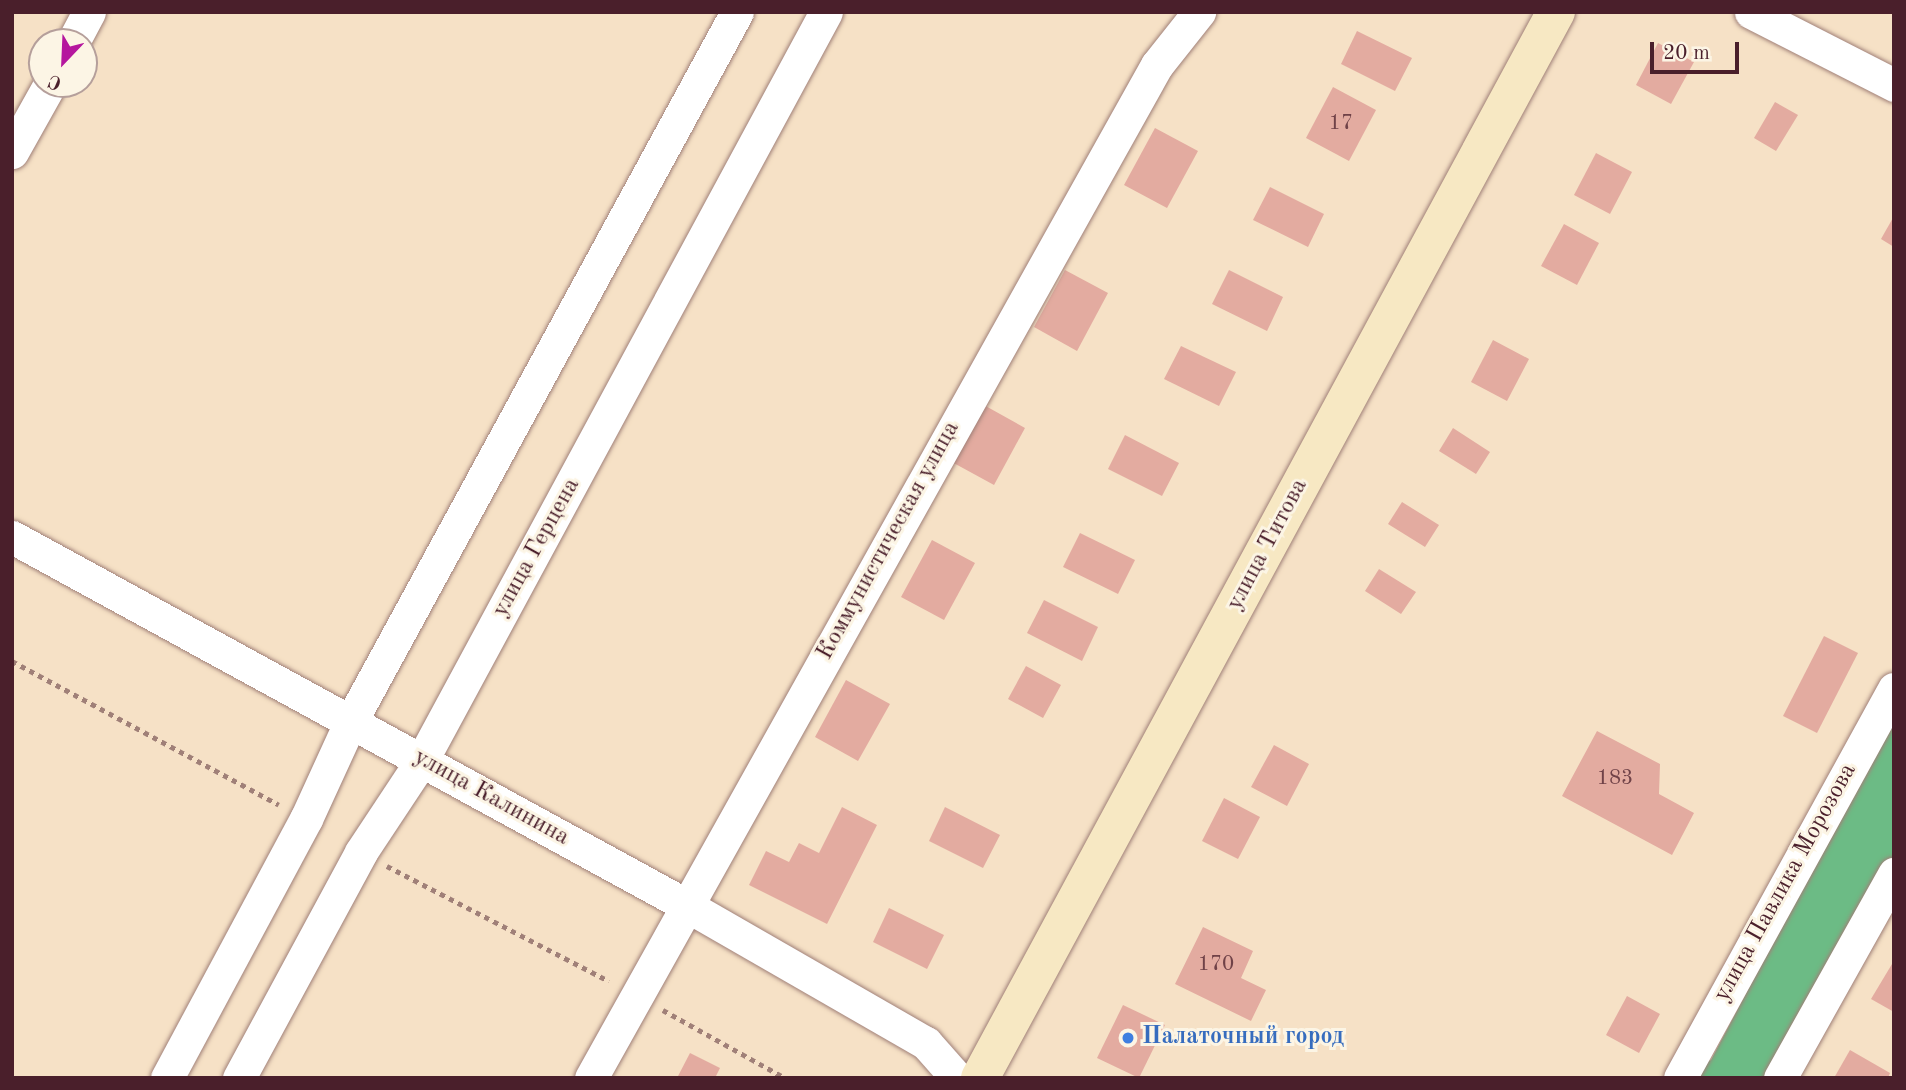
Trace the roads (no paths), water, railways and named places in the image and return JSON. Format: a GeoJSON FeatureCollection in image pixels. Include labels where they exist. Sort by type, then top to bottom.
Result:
{"type":"FeatureCollection","features":[{"type":"Feature","properties":{"kind":"main road","name":"улица Титова"},"geometry":{"type":"LineString","coordinates":[[980,1078],[1556,12]]}},
{"type":"Feature","properties":{"kind":"street"},"geometry":{"type":"LineString","coordinates":[[80,28],[89,12]]}},
{"type":"Feature","properties":{"kind":"street"},"geometry":{"type":"LineString","coordinates":[[167,1078],[306,819],[350,723],[737,12]]}},
{"type":"Feature","properties":{"kind":"street","name":"улица Герцена"},"geometry":{"type":"LineString","coordinates":[[239,1078],[361,852],[422,760],[826,12]]}},
{"type":"Feature","properties":{"kind":"street","name":"Коммунистическая улица"},"geometry":{"type":"LineString","coordinates":[[591,1078],[684,904],[1157,65],[1199,12]]}},
{"type":"Feature","properties":{"kind":"street"},"geometry":{"type":"LineString","coordinates":[[1751,12],[1894,85]]}},
{"type":"Feature","properties":{"kind":"street"},"geometry":{"type":"LineString","coordinates":[[12,152],[42,98]]}},
{"type":"Feature","properties":{"kind":"street","name":"улица Калинина"},"geometry":{"type":"LineString","coordinates":[[12,537],[684,904],[926,1043],[957,1078]]}},
{"type":"Feature","properties":{"kind":"street","name":"улица Павлика Морозова"},"geometry":{"type":"LineString","coordinates":[[1680,1078],[1894,689]]}},
{"type":"Feature","properties":{"kind":"street"},"geometry":{"type":"LineString","coordinates":[[1780,1078],[1894,874]]}},
{"type":"Feature","properties":{"kind":"place","name":"Палаточный город"},"geometry":{"type":"Point","coordinates":[1128,1038]}}]}
